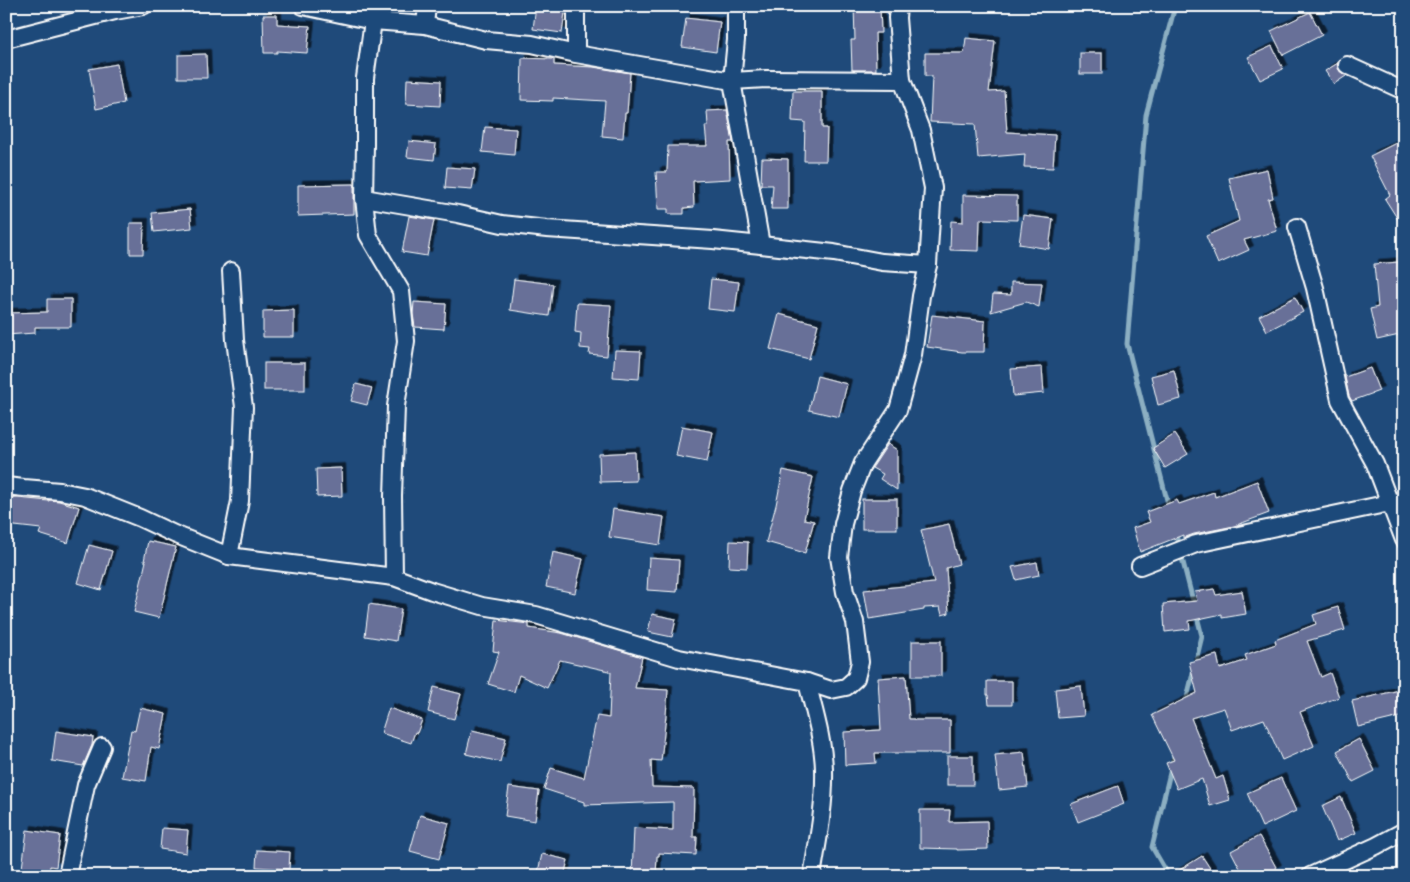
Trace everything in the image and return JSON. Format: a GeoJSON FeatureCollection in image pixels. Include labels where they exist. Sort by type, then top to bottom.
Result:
{"type":"FeatureCollection","features":[{"type":"Feature","properties":{"kind":"street"},"geometry":{"type":"LineString","coordinates":[[6,39],[114,8],[143,6]]}},
{"type":"Feature","properties":{"kind":"street"},"geometry":{"type":"LineString","coordinates":[[303,6],[373,21],[425,25],[486,40],[532,44],[576,54],[732,81],[766,79],[902,80]]}},
{"type":"Feature","properties":{"kind":"street"},"geometry":{"type":"LineString","coordinates":[[425,25],[427,6]]}},
{"type":"Feature","properties":{"kind":"street"},"geometry":{"type":"LineString","coordinates":[[576,6],[576,54]]}},
{"type":"Feature","properties":{"kind":"street"},"geometry":{"type":"LineString","coordinates":[[736,6],[736,40],[732,81],[761,245]]}},
{"type":"Feature","properties":{"kind":"street"},"geometry":{"type":"LineString","coordinates":[[6,486],[60,491],[84,496],[229,556],[394,577],[482,606],[536,616],[679,658],[808,682],[831,690],[846,687],[856,678],[860,662],[855,622],[845,592],[839,556],[843,524],[863,463],[898,410],[912,355],[928,265],[933,188],[921,130],[902,80],[897,18],[898,6]]}},
{"type":"Feature","properties":{"kind":"street"},"geometry":{"type":"LineString","coordinates":[[373,21],[364,78],[364,198],[368,235],[401,291],[406,341],[396,406],[393,496],[394,577]]}},
{"type":"Feature","properties":{"kind":"street"},"geometry":{"type":"LineString","coordinates":[[1347,65],[1404,91]]}},
{"type":"Feature","properties":{"kind":"street"},"geometry":{"type":"LineString","coordinates":[[364,198],[458,214],[502,224],[547,229],[703,239],[834,254],[882,262],[928,265]]}},
{"type":"Feature","properties":{"kind":"street"},"geometry":{"type":"LineString","coordinates":[[1297,227],[1315,288],[1340,400],[1397,501],[1404,540]]}},
{"type":"Feature","properties":{"kind":"street"},"geometry":{"type":"LineString","coordinates":[[229,556],[240,501],[244,408],[235,340],[231,271]]}},
{"type":"Feature","properties":{"kind":"street"},"geometry":{"type":"LineString","coordinates":[[1140,566],[1196,544],[1397,501]]}},
{"type":"Feature","properties":{"kind":"street"},"geometry":{"type":"LineString","coordinates":[[808,682],[821,739],[824,769],[823,806],[812,876]]}},
{"type":"Feature","properties":{"kind":"street"},"geometry":{"type":"LineString","coordinates":[[67,876],[86,785],[102,747]]}},
{"type":"Feature","properties":{"kind":"street"},"geometry":{"type":"LineString","coordinates":[[1310,876],[1404,831]]}},
{"type":"Feature","properties":{"kind":"building"},"geometry":{"type":"Polygon","coordinates":[[[536,6],[566,6],[562,33],[533,29],[536,6]]]}},
{"type":"Feature","properties":{"kind":"building"},"geometry":{"type":"Polygon","coordinates":[[[854,6],[880,6],[881,33],[875,33],[876,70],[852,70],[851,40],[855,40],[854,6]]]}},
{"type":"Feature","properties":{"kind":"building"},"geometry":{"type":"Polygon","coordinates":[[[1310,12],[1322,35],[1283,55],[1271,31],[1310,12]]]}},
{"type":"Feature","properties":{"kind":"building"},"geometry":{"type":"Polygon","coordinates":[[[263,15],[277,15],[277,24],[310,26],[307,53],[277,51],[277,53],[264,53],[263,15]]]}},
{"type":"Feature","properties":{"kind":"building"},"geometry":{"type":"Polygon","coordinates":[[[686,18],[720,22],[716,52],[682,47],[686,18]]]}},
{"type":"Feature","properties":{"kind":"building"},"geometry":{"type":"Polygon","coordinates":[[[966,38],[995,41],[989,92],[1004,91],[1007,132],[1055,135],[1053,168],[1024,167],[1025,154],[978,158],[975,124],[930,122],[932,76],[925,76],[925,53],[964,53],[966,38]]]}},
{"type":"Feature","properties":{"kind":"building"},"geometry":{"type":"Polygon","coordinates":[[[1272,46],[1283,69],[1260,80],[1248,57],[1272,46]]]}},
{"type":"Feature","properties":{"kind":"building"},"geometry":{"type":"Polygon","coordinates":[[[1080,53],[1102,53],[1102,74],[1080,74],[1080,53]]]}},
{"type":"Feature","properties":{"kind":"building"},"geometry":{"type":"Polygon","coordinates":[[[206,54],[207,78],[178,78],[178,55],[206,54]]]}},
{"type":"Feature","properties":{"kind":"building"},"geometry":{"type":"Polygon","coordinates":[[[522,58],[554,59],[554,65],[593,67],[630,73],[623,138],[602,136],[605,101],[553,98],[553,101],[521,100],[522,58]]]}},
{"type":"Feature","properties":{"kind":"building"},"geometry":{"type":"Polygon","coordinates":[[[1338,63],[1339,70],[1346,76],[1334,84],[1325,71],[1338,63]]]}},
{"type":"Feature","properties":{"kind":"building"},"geometry":{"type":"Polygon","coordinates":[[[117,64],[124,103],[96,109],[89,69],[117,64]]]}},
{"type":"Feature","properties":{"kind":"building"},"geometry":{"type":"Polygon","coordinates":[[[407,79],[441,81],[440,106],[406,104],[407,79]]]}},
{"type":"Feature","properties":{"kind":"building"},"geometry":{"type":"Polygon","coordinates":[[[793,91],[822,91],[822,128],[827,128],[826,161],[804,161],[805,122],[792,121],[793,91]]]}},
{"type":"Feature","properties":{"kind":"building"},"geometry":{"type":"Polygon","coordinates":[[[727,110],[733,142],[729,142],[730,179],[693,181],[694,207],[684,208],[684,214],[668,214],[668,209],[658,209],[656,172],[667,172],[668,146],[707,146],[705,126],[708,126],[707,111],[727,110]]]}},
{"type":"Feature","properties":{"kind":"building"},"geometry":{"type":"Polygon","coordinates":[[[485,127],[516,129],[514,155],[482,152],[485,127]]]}},
{"type":"Feature","properties":{"kind":"building"},"geometry":{"type":"Polygon","coordinates":[[[1404,139],[1404,229],[1385,199],[1390,195],[1370,156],[1404,139]]]}},
{"type":"Feature","properties":{"kind":"building"},"geometry":{"type":"Polygon","coordinates":[[[409,141],[436,144],[434,160],[407,157],[409,141]]]}},
{"type":"Feature","properties":{"kind":"building"},"geometry":{"type":"Polygon","coordinates":[[[762,158],[788,159],[788,209],[771,209],[773,185],[761,185],[762,158]]]}},
{"type":"Feature","properties":{"kind":"building"},"geometry":{"type":"Polygon","coordinates":[[[447,167],[475,169],[472,190],[445,188],[447,167]]]}},
{"type":"Feature","properties":{"kind":"building"},"geometry":{"type":"Polygon","coordinates":[[[1267,169],[1273,198],[1268,199],[1277,231],[1244,240],[1249,250],[1218,264],[1206,236],[1239,221],[1229,178],[1267,169]]]}},
{"type":"Feature","properties":{"kind":"building"},"geometry":{"type":"Polygon","coordinates":[[[354,184],[354,214],[298,216],[298,185],[354,184]]]}},
{"type":"Feature","properties":{"kind":"building"},"geometry":{"type":"Polygon","coordinates":[[[963,195],[1017,196],[1017,220],[980,219],[979,251],[950,250],[951,221],[963,222],[963,195]]]}},
{"type":"Feature","properties":{"kind":"building"},"geometry":{"type":"Polygon","coordinates":[[[190,209],[192,228],[154,232],[152,213],[190,209]]]}},
{"type":"Feature","properties":{"kind":"building"},"geometry":{"type":"Polygon","coordinates":[[[1023,215],[1053,219],[1049,249],[1019,244],[1023,215]]]}},
{"type":"Feature","properties":{"kind":"building"},"geometry":{"type":"Polygon","coordinates":[[[409,216],[434,220],[427,256],[402,252],[409,216]]]}},
{"type":"Feature","properties":{"kind":"building"},"geometry":{"type":"Polygon","coordinates":[[[130,223],[144,223],[143,254],[130,254],[130,223]]]}},
{"type":"Feature","properties":{"kind":"building"},"geometry":{"type":"Polygon","coordinates":[[[1399,262],[1404,303],[1404,334],[1377,340],[1370,309],[1378,307],[1374,264],[1399,262]]]}},
{"type":"Feature","properties":{"kind":"building"},"geometry":{"type":"Polygon","coordinates":[[[514,279],[553,284],[549,316],[510,310],[514,279]]]}},
{"type":"Feature","properties":{"kind":"building"},"geometry":{"type":"Polygon","coordinates":[[[711,279],[739,282],[735,312],[708,309],[711,279]]]}},
{"type":"Feature","properties":{"kind":"building"},"geometry":{"type":"Polygon","coordinates":[[[1011,282],[1042,283],[1039,307],[1026,302],[991,312],[993,294],[1011,295],[1011,282]]]}},
{"type":"Feature","properties":{"kind":"building"},"geometry":{"type":"Polygon","coordinates":[[[1295,297],[1303,312],[1267,331],[1259,316],[1295,297]]]}},
{"type":"Feature","properties":{"kind":"building"},"geometry":{"type":"Polygon","coordinates":[[[47,299],[71,299],[71,327],[35,327],[35,333],[6,335],[6,313],[47,312],[47,299]]]}},
{"type":"Feature","properties":{"kind":"building"},"geometry":{"type":"Polygon","coordinates":[[[414,302],[446,304],[444,329],[415,327],[414,302]]]}},
{"type":"Feature","properties":{"kind":"building"},"geometry":{"type":"Polygon","coordinates":[[[577,303],[611,305],[607,356],[589,354],[590,349],[580,348],[581,333],[575,332],[577,303]]]}},
{"type":"Feature","properties":{"kind":"building"},"geometry":{"type":"Polygon","coordinates":[[[294,310],[294,337],[263,337],[263,311],[294,310]]]}},
{"type":"Feature","properties":{"kind":"building"},"geometry":{"type":"Polygon","coordinates":[[[779,314],[818,324],[809,359],[770,349],[779,314]]]}},
{"type":"Feature","properties":{"kind":"building"},"geometry":{"type":"Polygon","coordinates":[[[932,315],[985,321],[984,352],[962,352],[927,347],[932,315]]]}},
{"type":"Feature","properties":{"kind":"building"},"geometry":{"type":"Polygon","coordinates":[[[615,350],[641,351],[639,379],[613,377],[615,350]]]}},
{"type":"Feature","properties":{"kind":"building"},"geometry":{"type":"Polygon","coordinates":[[[264,363],[305,363],[305,390],[264,390],[264,363]]]}},
{"type":"Feature","properties":{"kind":"building"},"geometry":{"type":"Polygon","coordinates":[[[1042,367],[1044,393],[1013,396],[1011,369],[1042,367]]]}},
{"type":"Feature","properties":{"kind":"building"},"geometry":{"type":"Polygon","coordinates":[[[1370,368],[1379,391],[1352,401],[1345,377],[1370,368]]]}},
{"type":"Feature","properties":{"kind":"building"},"geometry":{"type":"Polygon","coordinates":[[[1174,370],[1181,399],[1158,405],[1151,376],[1174,370]]]}},
{"type":"Feature","properties":{"kind":"building"},"geometry":{"type":"Polygon","coordinates":[[[817,376],[847,384],[839,417],[809,410],[817,376]]]}},
{"type":"Feature","properties":{"kind":"building"},"geometry":{"type":"Polygon","coordinates":[[[356,384],[372,388],[367,405],[351,401],[356,384]]]}},
{"type":"Feature","properties":{"kind":"building"},"geometry":{"type":"Polygon","coordinates":[[[682,426],[713,432],[707,462],[676,456],[682,426]]]}},
{"type":"Feature","properties":{"kind":"building"},"geometry":{"type":"Polygon","coordinates":[[[1175,434],[1188,454],[1165,468],[1153,448],[1175,434]]]}},
{"type":"Feature","properties":{"kind":"building"},"geometry":{"type":"Polygon","coordinates":[[[888,444],[897,450],[897,490],[880,479],[883,474],[872,468],[888,444]]]}},
{"type":"Feature","properties":{"kind":"building"},"geometry":{"type":"Polygon","coordinates":[[[635,452],[636,481],[600,482],[599,454],[635,452]]]}},
{"type":"Feature","properties":{"kind":"building"},"geometry":{"type":"Polygon","coordinates":[[[341,468],[342,496],[317,497],[316,469],[341,468]]]}},
{"type":"Feature","properties":{"kind":"building"},"geometry":{"type":"Polygon","coordinates":[[[783,470],[813,477],[804,519],[814,521],[805,553],[766,542],[783,470]]]}},
{"type":"Feature","properties":{"kind":"building"},"geometry":{"type":"Polygon","coordinates":[[[1257,481],[1269,513],[1234,526],[1183,538],[1183,535],[1140,552],[1133,528],[1150,522],[1146,512],[1177,500],[1179,504],[1214,492],[1215,497],[1257,481]]]}},
{"type":"Feature","properties":{"kind":"building"},"geometry":{"type":"Polygon","coordinates":[[[6,497],[59,501],[79,507],[68,543],[39,534],[41,529],[6,525],[6,497]]]}},
{"type":"Feature","properties":{"kind":"building"},"geometry":{"type":"Polygon","coordinates":[[[862,499],[897,499],[897,529],[862,529],[862,499]]]}},
{"type":"Feature","properties":{"kind":"building"},"geometry":{"type":"Polygon","coordinates":[[[613,509],[664,517],[660,545],[609,537],[613,509]]]}},
{"type":"Feature","properties":{"kind":"building"},"geometry":{"type":"Polygon","coordinates":[[[949,524],[959,564],[946,568],[949,613],[942,615],[940,607],[924,608],[924,610],[869,619],[864,590],[934,583],[921,530],[949,524]]]}},
{"type":"Feature","properties":{"kind":"building"},"geometry":{"type":"Polygon","coordinates":[[[148,541],[176,547],[159,618],[134,612],[146,561],[144,561],[148,541]]]}},
{"type":"Feature","properties":{"kind":"building"},"geometry":{"type":"Polygon","coordinates":[[[730,541],[748,542],[747,568],[729,567],[730,541]]]}},
{"type":"Feature","properties":{"kind":"building"},"geometry":{"type":"Polygon","coordinates":[[[89,545],[112,551],[101,590],[78,583],[89,545]]]}},
{"type":"Feature","properties":{"kind":"building"},"geometry":{"type":"Polygon","coordinates":[[[553,552],[583,559],[575,593],[546,587],[553,552]]]}},
{"type":"Feature","properties":{"kind":"building"},"geometry":{"type":"Polygon","coordinates":[[[649,558],[679,560],[677,592],[647,590],[649,558]]]}},
{"type":"Feature","properties":{"kind":"building"},"geometry":{"type":"Polygon","coordinates":[[[1037,562],[1039,575],[1016,580],[1012,567],[1037,562]]]}},
{"type":"Feature","properties":{"kind":"building"},"geometry":{"type":"Polygon","coordinates":[[[1214,589],[1216,595],[1242,591],[1246,614],[1222,618],[1222,614],[1189,621],[1190,629],[1165,632],[1163,604],[1197,601],[1195,592],[1214,589]]]}},
{"type":"Feature","properties":{"kind":"building"},"geometry":{"type":"Polygon","coordinates":[[[369,604],[401,609],[396,641],[365,636],[369,604]]]}},
{"type":"Feature","properties":{"kind":"building"},"geometry":{"type":"Polygon","coordinates":[[[1338,607],[1345,630],[1307,641],[1321,677],[1330,673],[1339,697],[1300,712],[1314,746],[1282,760],[1264,719],[1232,730],[1224,708],[1191,718],[1216,779],[1223,776],[1230,800],[1210,806],[1202,779],[1177,789],[1166,763],[1174,760],[1152,715],[1197,693],[1189,662],[1217,655],[1220,669],[1247,660],[1245,655],[1276,644],[1275,640],[1316,624],[1313,615],[1338,607]]]}},
{"type":"Feature","properties":{"kind":"building"},"geometry":{"type":"Polygon","coordinates":[[[652,614],[676,619],[672,637],[648,632],[652,614]]]}},
{"type":"Feature","properties":{"kind":"building"},"geometry":{"type":"Polygon","coordinates":[[[496,620],[529,624],[529,628],[561,633],[642,657],[635,688],[668,690],[661,761],[651,760],[652,787],[694,788],[693,837],[697,837],[696,855],[659,853],[659,856],[657,856],[656,876],[632,876],[634,828],[673,830],[673,802],[584,805],[584,802],[544,789],[551,768],[584,778],[597,716],[609,718],[611,672],[560,660],[547,688],[519,675],[514,692],[488,684],[499,652],[493,651],[496,620]]]}},
{"type":"Feature","properties":{"kind":"building"},"geometry":{"type":"Polygon","coordinates":[[[912,641],[941,641],[941,676],[912,676],[912,641]]]}},
{"type":"Feature","properties":{"kind":"building"},"geometry":{"type":"Polygon","coordinates":[[[906,676],[909,719],[950,720],[950,753],[875,753],[876,763],[845,765],[844,732],[881,730],[878,678],[906,676]]]}},
{"type":"Feature","properties":{"kind":"building"},"geometry":{"type":"Polygon","coordinates":[[[987,681],[1012,681],[1012,705],[989,705],[987,681]]]}},
{"type":"Feature","properties":{"kind":"building"},"geometry":{"type":"Polygon","coordinates":[[[1081,686],[1084,716],[1058,718],[1055,689],[1081,686]]]}},
{"type":"Feature","properties":{"kind":"building"},"geometry":{"type":"Polygon","coordinates":[[[434,687],[461,694],[454,719],[428,712],[434,687]]]}},
{"type":"Feature","properties":{"kind":"building"},"geometry":{"type":"Polygon","coordinates":[[[1404,689],[1404,716],[1358,727],[1352,701],[1404,689]]]}},
{"type":"Feature","properties":{"kind":"building"},"geometry":{"type":"Polygon","coordinates":[[[140,708],[166,714],[159,749],[151,747],[146,781],[122,777],[131,730],[135,731],[140,708]]]}},
{"type":"Feature","properties":{"kind":"building"},"geometry":{"type":"Polygon","coordinates":[[[389,708],[422,720],[411,743],[381,733],[389,708]]]}},
{"type":"Feature","properties":{"kind":"building"},"geometry":{"type":"Polygon","coordinates":[[[472,730],[506,738],[500,762],[466,754],[472,730]]]}},
{"type":"Feature","properties":{"kind":"building"},"geometry":{"type":"Polygon","coordinates":[[[56,731],[93,737],[92,745],[83,766],[52,761],[56,731]]]}},
{"type":"Feature","properties":{"kind":"building"},"geometry":{"type":"Polygon","coordinates":[[[1359,739],[1375,771],[1353,782],[1337,751],[1359,739]]]}},
{"type":"Feature","properties":{"kind":"building"},"geometry":{"type":"Polygon","coordinates":[[[1024,752],[1028,787],[999,790],[995,755],[1024,752]]]}},
{"type":"Feature","properties":{"kind":"building"},"geometry":{"type":"Polygon","coordinates":[[[947,756],[973,756],[973,785],[947,785],[947,756]]]}},
{"type":"Feature","properties":{"kind":"building"},"geometry":{"type":"Polygon","coordinates":[[[1281,778],[1296,811],[1262,827],[1247,793],[1281,778]]]}},
{"type":"Feature","properties":{"kind":"building"},"geometry":{"type":"Polygon","coordinates":[[[1118,786],[1124,804],[1078,822],[1071,804],[1118,786]]]}},
{"type":"Feature","properties":{"kind":"building"},"geometry":{"type":"Polygon","coordinates":[[[509,787],[539,791],[535,821],[505,816],[509,787]]]}},
{"type":"Feature","properties":{"kind":"building"},"geometry":{"type":"Polygon","coordinates":[[[1341,797],[1356,833],[1337,841],[1322,806],[1341,797]]]}},
{"type":"Feature","properties":{"kind":"building"},"geometry":{"type":"Polygon","coordinates":[[[920,810],[950,810],[949,822],[987,821],[988,849],[920,848],[920,810]]]}},
{"type":"Feature","properties":{"kind":"building"},"geometry":{"type":"Polygon","coordinates":[[[420,815],[449,823],[439,859],[410,851],[420,815]]]}},
{"type":"Feature","properties":{"kind":"building"},"geometry":{"type":"Polygon","coordinates":[[[162,828],[188,830],[186,853],[160,849],[162,828]]]}},
{"type":"Feature","properties":{"kind":"building"},"geometry":{"type":"Polygon","coordinates":[[[27,830],[60,835],[56,867],[50,866],[48,876],[21,876],[27,830]]]}},
{"type":"Feature","properties":{"kind":"building"},"geometry":{"type":"Polygon","coordinates":[[[1259,836],[1277,869],[1264,876],[1244,876],[1231,851],[1259,836]]]}},
{"type":"Feature","properties":{"kind":"building"},"geometry":{"type":"Polygon","coordinates":[[[257,850],[290,852],[289,869],[256,867],[257,850]]]}},
{"type":"Feature","properties":{"kind":"building"},"geometry":{"type":"Polygon","coordinates":[[[542,854],[568,860],[564,876],[537,876],[542,854]]]}},
{"type":"Feature","properties":{"kind":"building"},"geometry":{"type":"Polygon","coordinates":[[[1202,856],[1215,876],[1170,876],[1202,856]]]}},
{"type":"Feature","properties":{"kind":"waterway"},"geometry":{"type":"LineString","coordinates":[[1169,508],[1127,344],[1146,115],[1175,6]]}},
{"type":"Feature","properties":{"kind":"waterway"},"geometry":{"type":"LineString","coordinates":[[1175,531],[1202,636],[1186,702]]}},
{"type":"Feature","properties":{"kind":"waterway"},"geometry":{"type":"LineString","coordinates":[[1169,876],[1152,847],[1175,752]]}}]}
